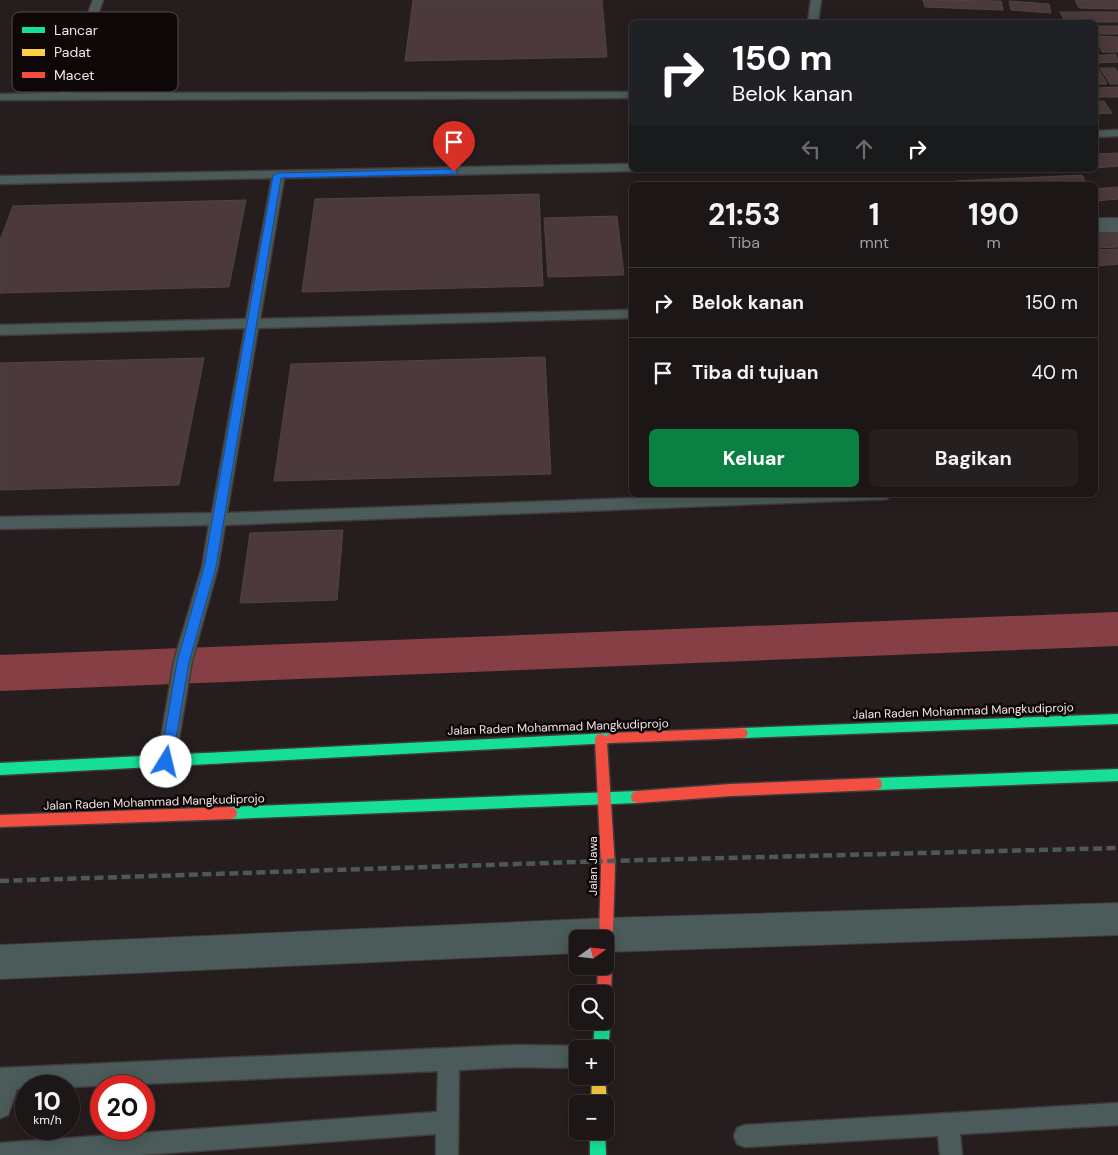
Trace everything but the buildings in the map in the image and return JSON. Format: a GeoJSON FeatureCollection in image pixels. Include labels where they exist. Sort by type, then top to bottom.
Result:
{"type":"FeatureCollection","features":[{"type":"Feature","properties":{"kind":"main road","name":"Jalan Raden Mohammad Mangkudiprojo"},"geometry":{"type":"LineString","coordinates":[[0,769],[601,739],[1118,719]]}},
{"type":"Feature","properties":{"kind":"main road","name":"Jalan Jawa"},"geometry":{"type":"LineString","coordinates":[[601,739],[607,799],[609,930]]}},
{"type":"Feature","properties":{"kind":"main road","name":"Jalan Raden Mohammad Mangkudiprojo"},"geometry":{"type":"LineString","coordinates":[[0,821],[607,799],[731,790],[1118,775]]}},
{"type":"Feature","properties":{"kind":"main road"},"geometry":{"type":"LineString","coordinates":[[598,1140],[598,1155]]}},
{"type":"Feature","properties":{"kind":"street"},"geometry":{"type":"LineString","coordinates":[[1098,225],[1118,225]]}},
{"type":"Feature","properties":{"kind":"street"},"geometry":{"type":"LineString","coordinates":[[614,935],[1118,919]]}},
{"type":"Feature","properties":{"kind":"street"},"geometry":{"type":"LineString","coordinates":[[0,962],[569,937]]}},
{"type":"Feature","properties":{"kind":"lane"},"geometry":{"type":"LineString","coordinates":[[94,12],[98,0]]}},
{"type":"Feature","properties":{"kind":"lane"},"geometry":{"type":"LineString","coordinates":[[812,20],[816,0]]}},
{"type":"Feature","properties":{"kind":"lane"},"geometry":{"type":"LineString","coordinates":[[63,96],[64,92]]}},
{"type":"Feature","properties":{"kind":"lane"},"geometry":{"type":"LineString","coordinates":[[0,98],[63,96],[629,95]]}},
{"type":"Feature","properties":{"kind":"lane"},"geometry":{"type":"LineString","coordinates":[[1098,134],[1118,133]]}},
{"type":"Feature","properties":{"kind":"lane"},"geometry":{"type":"LineString","coordinates":[[0,180],[629,168]]}},
{"type":"Feature","properties":{"kind":"lane"},"geometry":{"type":"LineString","coordinates":[[166,762],[183,662],[210,567],[278,176]]}},
{"type":"Feature","properties":{"kind":"lane"},"geometry":{"type":"LineString","coordinates":[[0,330],[629,314]]}},
{"type":"Feature","properties":{"kind":"lane"},"geometry":{"type":"LineString","coordinates":[[0,524],[218,520],[829,497]]}},
{"type":"Feature","properties":{"kind":"lane"},"geometry":{"type":"LineString","coordinates":[[0,1107],[5,1078],[517,1056],[569,1057]]}},
{"type":"Feature","properties":{"kind":"lane"},"geometry":{"type":"LineString","coordinates":[[447,1155],[449,1060]]}},
{"type":"Feature","properties":{"kind":"lane"},"geometry":{"type":"LineString","coordinates":[[745,1136],[1118,1114]]}},
{"type":"Feature","properties":{"kind":"lane"},"geometry":{"type":"LineString","coordinates":[[0,1154],[448,1122]]}},
{"type":"Feature","properties":{"kind":"lane"},"geometry":{"type":"LineString","coordinates":[[948,1124],[951,1155]]}},
{"type":"Feature","properties":{"kind":"waterway"},"geometry":{"type":"LineString","coordinates":[[0,673],[1118,629]]}},
{"type":"Feature","properties":{"kind":"railway"},"geometry":{"type":"LineString","coordinates":[[0,881],[608,861],[1118,848]]}},
{"type":"Feature","properties":{"kind":"traffic: fast"},"geometry":{"type":"LineString","coordinates":[[742,733],[1118,719]]}},
{"type":"Feature","properties":{"kind":"traffic: fast"},"geometry":{"type":"LineString","coordinates":[[0,769],[611,738]]}},
{"type":"Feature","properties":{"kind":"traffic: fast"},"geometry":{"type":"LineString","coordinates":[[876,784],[1118,775]]}},
{"type":"Feature","properties":{"kind":"traffic: fast"},"geometry":{"type":"LineString","coordinates":[[231,813],[637,797]]}},
{"type":"Feature","properties":{"kind":"traffic: fast"},"geometry":{"type":"LineString","coordinates":[[601,1030],[601,1040]]}},
{"type":"Feature","properties":{"kind":"traffic: fast"},"geometry":{"type":"LineString","coordinates":[[598,1140],[598,1155]]}},
{"type":"Feature","properties":{"kind":"traffic: slow"},"geometry":{"type":"LineString","coordinates":[[599,1085],[599,1095]]}},
{"type":"Feature","properties":{"kind":"traffic: jam"},"geometry":{"type":"LineString","coordinates":[[611,738],[742,733]]}},
{"type":"Feature","properties":{"kind":"traffic: jam"},"geometry":{"type":"LineString","coordinates":[[601,739],[608,866],[604,985]]}},
{"type":"Feature","properties":{"kind":"traffic: jam"},"geometry":{"type":"LineString","coordinates":[[637,797],[731,790],[876,784]]}},
{"type":"Feature","properties":{"kind":"traffic: jam"},"geometry":{"type":"LineString","coordinates":[[0,821],[231,813]]}},
{"type":"Feature","properties":{"kind":"route"},"geometry":{"type":"LineString","coordinates":[[166,762],[183,662],[210,567],[278,176],[454,172]]}}]}
